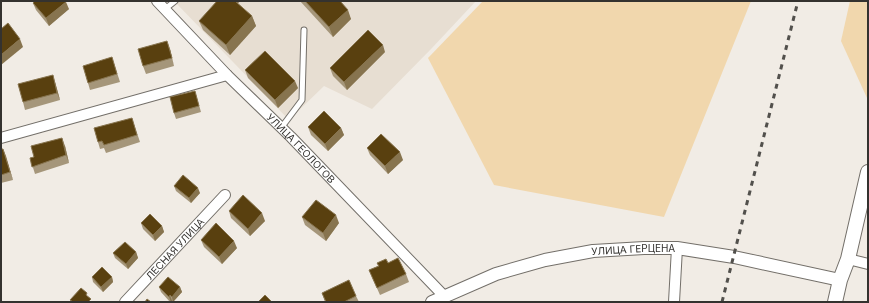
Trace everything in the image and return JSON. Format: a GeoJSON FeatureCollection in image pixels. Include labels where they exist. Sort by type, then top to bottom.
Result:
{"type":"FeatureCollection","features":[{"type":"Feature","properties":{"kind":"main road"},"geometry":{"type":"LineString","coordinates":[[835,302],[840,280],[848,259],[868,172]]}},
{"type":"Feature","properties":{"kind":"street","name":"УЛИЦА ГЕОЛОГОВ"},"geometry":{"type":"LineString","coordinates":[[157,1],[227,75],[281,128],[444,296]]}},
{"type":"Feature","properties":{"kind":"street"},"geometry":{"type":"LineString","coordinates":[[1,138],[227,75]]}},
{"type":"Feature","properties":{"kind":"street","name":"ЛЕСНАЯ УЛИЦА"},"geometry":{"type":"LineString","coordinates":[[125,302],[225,195]]}},
{"type":"Feature","properties":{"kind":"street","name":"УЛИЦА ГЕРЦЕНА"},"geometry":{"type":"LineString","coordinates":[[432,302],[496,274],[545,260],[593,251],[644,248],[677,248],[734,257],[840,280]]}},
{"type":"Feature","properties":{"kind":"street"},"geometry":{"type":"LineString","coordinates":[[674,302],[677,248]]}},
{"type":"Feature","properties":{"kind":"street"},"geometry":{"type":"LineString","coordinates":[[848,259],[868,264]]}},
{"type":"Feature","properties":{"kind":"lane"},"geometry":{"type":"LineString","coordinates":[[165,9],[175,1]]}},
{"type":"Feature","properties":{"kind":"lane"},"geometry":{"type":"LineString","coordinates":[[281,128],[302,100],[304,30]]}},
{"type":"Feature","properties":{"kind":"shaded area"},"geometry":{"type":"Polygon","coordinates":[[[174,1],[476,1],[372,109],[324,86],[289,120],[174,1]]]}},
{"type":"Feature","properties":{"kind":"shaded area"},"geometry":{"type":"Polygon","coordinates":[[[483,1],[751,1],[664,217],[494,185],[428,58],[483,1]]]}},
{"type":"Feature","properties":{"kind":"shaded area"},"geometry":{"type":"Polygon","coordinates":[[[850,1],[868,1],[867,98],[841,41],[850,1]]]}},
{"type":"Feature","properties":{"kind":"building"},"geometry":{"type":"Polygon","coordinates":[[[35,1],[66,2],[46,18],[33,3],[35,1]]]}},
{"type":"Feature","properties":{"kind":"building"},"geometry":{"type":"Polygon","coordinates":[[[217,1],[235,1],[252,16],[226,45],[199,21],[217,1]]]}},
{"type":"Feature","properties":{"kind":"building"},"geometry":{"type":"Polygon","coordinates":[[[305,1],[340,1],[348,10],[329,27],[305,1]]]}},
{"type":"Feature","properties":{"kind":"building"},"geometry":{"type":"Polygon","coordinates":[[[8,23],[20,39],[1,55],[1,29],[8,23]]]}},
{"type":"Feature","properties":{"kind":"building"},"geometry":{"type":"Polygon","coordinates":[[[368,30],[383,45],[344,82],[330,68],[368,30]]]}},
{"type":"Feature","properties":{"kind":"building"},"geometry":{"type":"Polygon","coordinates":[[[167,41],[172,58],[143,66],[138,49],[167,41]]]}},
{"type":"Feature","properties":{"kind":"building"},"geometry":{"type":"Polygon","coordinates":[[[265,51],[295,81],[275,100],[245,70],[265,51]]]}},
{"type":"Feature","properties":{"kind":"building"},"geometry":{"type":"Polygon","coordinates":[[[112,57],[117,74],[88,83],[83,66],[112,57]]]}},
{"type":"Feature","properties":{"kind":"building"},"geometry":{"type":"Polygon","coordinates":[[[53,75],[57,93],[23,102],[18,84],[53,75]]]}},
{"type":"Feature","properties":{"kind":"building"},"geometry":{"type":"Polygon","coordinates":[[[195,91],[199,106],[174,113],[170,97],[195,91]]]}},
{"type":"Feature","properties":{"kind":"building"},"geometry":{"type":"Polygon","coordinates":[[[324,111],[341,128],[325,144],[308,127],[324,111]]]}},
{"type":"Feature","properties":{"kind":"building"},"geometry":{"type":"Polygon","coordinates":[[[132,118],[137,135],[104,145],[102,141],[98,142],[94,128],[132,118]]]}},
{"type":"Feature","properties":{"kind":"building"},"geometry":{"type":"Polygon","coordinates":[[[381,134],[400,152],[385,166],[367,148],[381,134]]]}},
{"type":"Feature","properties":{"kind":"building"},"geometry":{"type":"Polygon","coordinates":[[[62,138],[66,155],[32,167],[30,158],[34,157],[31,146],[62,138]]]}},
{"type":"Feature","properties":{"kind":"building"},"geometry":{"type":"Polygon","coordinates":[[[1,149],[3,149],[10,172],[1,175],[1,149]]]}},
{"type":"Feature","properties":{"kind":"building"},"geometry":{"type":"Polygon","coordinates":[[[183,175],[198,188],[189,198],[174,186],[183,175]]]}},
{"type":"Feature","properties":{"kind":"building"},"geometry":{"type":"Polygon","coordinates":[[[243,195],[262,213],[248,229],[229,211],[243,195]]]}},
{"type":"Feature","properties":{"kind":"building"},"geometry":{"type":"Polygon","coordinates":[[[316,200],[336,215],[323,233],[302,217],[316,200]]]}},
{"type":"Feature","properties":{"kind":"building"},"geometry":{"type":"Polygon","coordinates":[[[150,214],[162,226],[153,235],[141,223],[150,214]]]}},
{"type":"Feature","properties":{"kind":"building"},"geometry":{"type":"Polygon","coordinates":[[[216,223],[234,241],[219,257],[201,240],[216,223]]]}},
{"type":"Feature","properties":{"kind":"building"},"geometry":{"type":"Polygon","coordinates":[[[125,242],[136,252],[126,264],[113,253],[125,242]]]}},
{"type":"Feature","properties":{"kind":"building"},"geometry":{"type":"Polygon","coordinates":[[[398,258],[406,274],[377,288],[369,270],[379,266],[377,263],[386,259],[388,263],[398,258]]]}},
{"type":"Feature","properties":{"kind":"building"},"geometry":{"type":"Polygon","coordinates":[[[102,267],[112,277],[101,287],[92,277],[102,267]]]}},
{"type":"Feature","properties":{"kind":"building"},"geometry":{"type":"Polygon","coordinates":[[[168,277],[180,287],[172,297],[170,295],[169,297],[159,287],[168,277]]]}},
{"type":"Feature","properties":{"kind":"building"},"geometry":{"type":"Polygon","coordinates":[[[349,280],[356,296],[344,302],[326,302],[322,293],[349,280]]]}},
{"type":"Feature","properties":{"kind":"building"},"geometry":{"type":"Polygon","coordinates":[[[81,288],[91,299],[88,302],[73,302],[70,300],[81,288]]]}},
{"type":"Feature","properties":{"kind":"building"},"geometry":{"type":"Polygon","coordinates":[[[265,295],[272,302],[258,302],[265,295]]]}},
{"type":"Feature","properties":{"kind":"railway"},"geometry":{"type":"LineString","coordinates":[[722,302],[798,1]]}}]}
